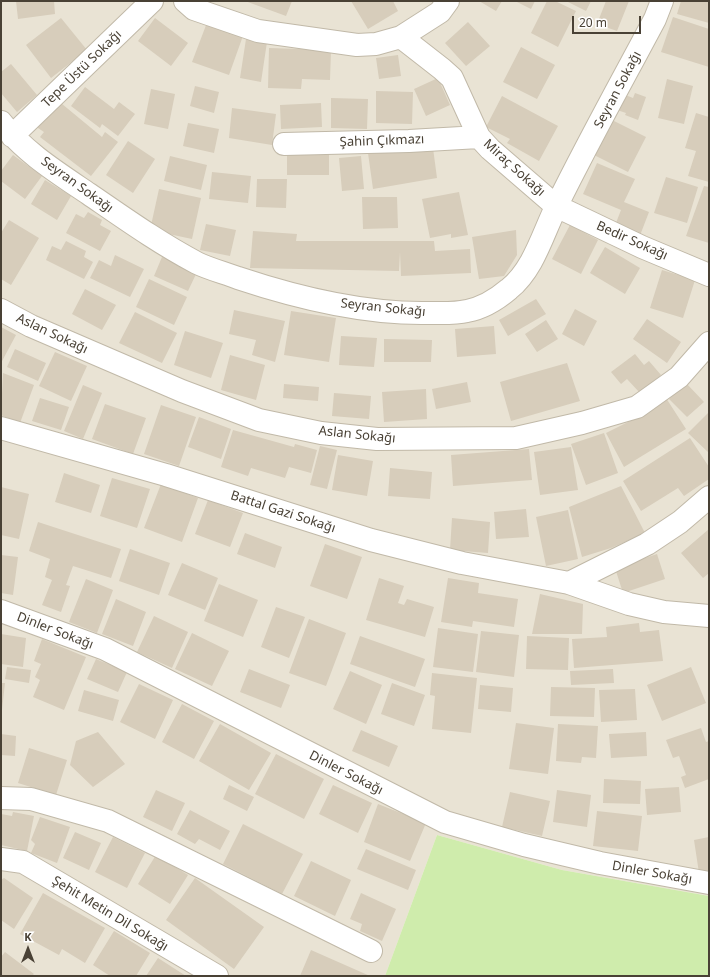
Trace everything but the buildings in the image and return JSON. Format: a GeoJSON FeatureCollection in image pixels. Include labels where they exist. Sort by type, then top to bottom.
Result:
{"type":"FeatureCollection","features":[{"type":"Feature","properties":{"kind":"street","name":"Tepe Üstü Sokağı"},"geometry":{"type":"LineString","coordinates":[[7,129],[152,1]]}},
{"type":"Feature","properties":{"kind":"street"},"geometry":{"type":"LineString","coordinates":[[186,1],[194,9],[258,31],[357,45],[376,44],[401,37],[440,12],[448,1]]}},
{"type":"Feature","properties":{"kind":"street","name":"Seyran Sokağı"},"geometry":{"type":"LineString","coordinates":[[7,129],[62,176],[118,215],[198,264],[279,292],[361,309],[407,314],[453,313],[482,307],[498,298],[512,287],[525,271],[556,206],[655,19],[662,1]]}},
{"type":"Feature","properties":{"kind":"street","name":"Miraç Sokağı"},"geometry":{"type":"LineString","coordinates":[[401,37],[452,78],[479,137],[490,149],[556,206]]}},
{"type":"Feature","properties":{"kind":"street","name":"Şahin Çıkmazı"},"geometry":{"type":"LineString","coordinates":[[284,144],[409,141],[479,137]]}},
{"type":"Feature","properties":{"kind":"street","name":"Bedir Sokağı"},"geometry":{"type":"LineString","coordinates":[[556,206],[642,247],[709,275]]}},
{"type":"Feature","properties":{"kind":"street","name":"Aslan Sokağı"},"geometry":{"type":"LineString","coordinates":[[1,310],[31,326],[182,391],[259,420],[321,433],[377,440],[516,438],[582,423],[637,407],[679,377],[709,343]]}},
{"type":"Feature","properties":{"kind":"street","name":"Battal Gazi Sokağı"},"geometry":{"type":"LineString","coordinates":[[1,428],[166,475],[371,540],[462,563],[569,583],[629,604],[664,612],[709,616]]}},
{"type":"Feature","properties":{"kind":"street"},"geometry":{"type":"LineString","coordinates":[[569,583],[647,544],[680,522],[709,497]]}},
{"type":"Feature","properties":{"kind":"street","name":"Dinler Sokağı"},"geometry":{"type":"LineString","coordinates":[[1,611],[105,650],[445,822],[524,845],[600,863],[709,883]]}},
{"type":"Feature","properties":{"kind":"street"},"geometry":{"type":"LineString","coordinates":[[1,798],[31,799],[108,820],[370,951]]}},
{"type":"Feature","properties":{"kind":"street","name":"Şehit Metin Dil Sokağı"},"geometry":{"type":"LineString","coordinates":[[1,859],[23,862],[217,976]]}},
{"type":"Feature","properties":{"kind":"shaded area"},"geometry":{"type":"Polygon","coordinates":[[[1,1],[709,1],[709,896],[562,870],[437,835],[385,976],[1,976],[1,1]]]}},
{"type":"Feature","properties":{"kind":"green space"},"geometry":{"type":"Polygon","coordinates":[[[437,835],[562,870],[709,896],[709,976],[385,976],[437,835]]]}}]}
